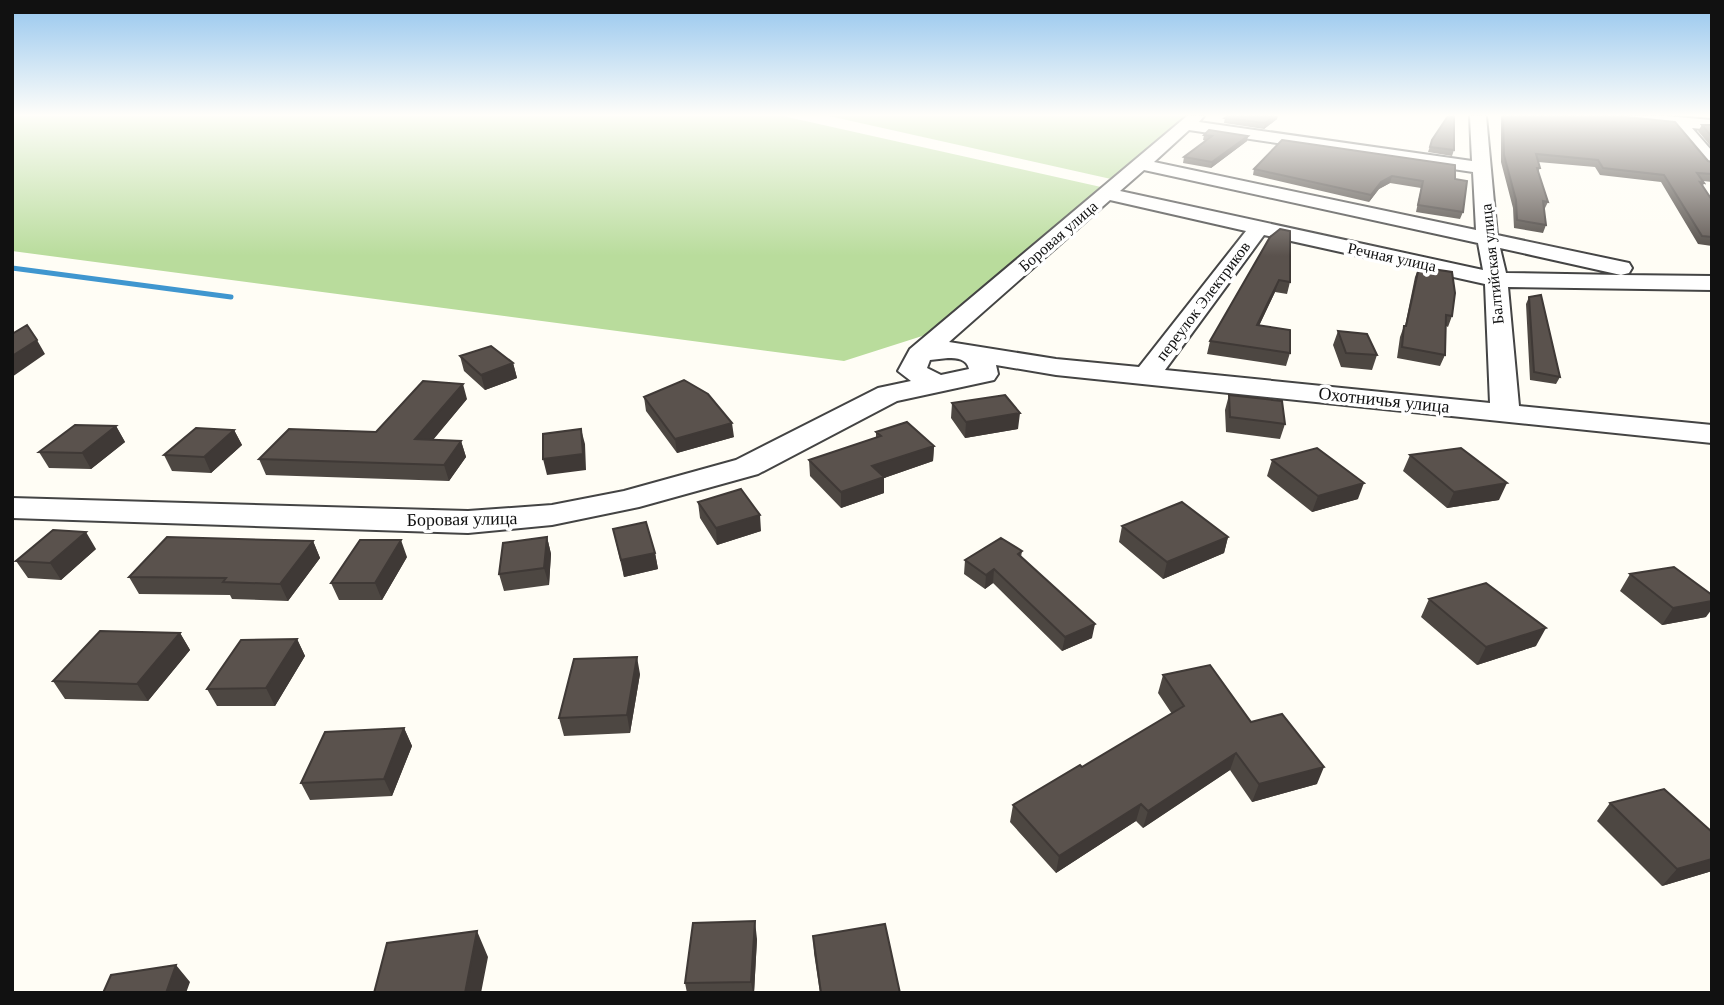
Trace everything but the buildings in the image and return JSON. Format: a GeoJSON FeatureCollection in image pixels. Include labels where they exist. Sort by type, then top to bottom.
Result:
{"type":"FeatureCollection","features":[{"type":"Feature","properties":{"kind":"street"},"geometry":{"type":"LineString","coordinates":[[1451,163],[1482,168]]}},
{"type":"Feature","properties":{"kind":"street","name":"Балтийская улица"},"geometry":{"type":"LineString","coordinates":[[1482,163],[1487,237],[1496,280],[1504,412]]}},
{"type":"Feature","properties":{"kind":"street","name":"Боровая улица"},"geometry":{"type":"LineString","coordinates":[[12,508],[468,522],[552,515],[627,500],[747,467],[946,361],[1107,194],[1140,164]]}},
{"type":"Feature","properties":{"kind":"street","name":"Речная улица"},"geometry":{"type":"LineString","coordinates":[[1140,164],[1487,237],[1682,282]]}},
{"type":"Feature","properties":{"kind":"street","name":"Речная улица"},"geometry":{"type":"LineString","coordinates":[[1107,194],[1496,280],[1712,283]]}},
{"type":"Feature","properties":{"kind":"street","name":"переулок Электриков"},"geometry":{"type":"LineString","coordinates":[[1147,375],[1259,228]]}},
{"type":"Feature","properties":{"kind":"street","name":"Охотничья улица"},"geometry":{"type":"LineString","coordinates":[[946,361],[1147,375],[1712,434]]}},
{"type":"Feature","properties":{"kind":"green space"},"geometry":{"type":"Polygon","coordinates":[[[12,163],[993,163],[1101,187],[941,330],[844,361],[12,251],[12,163]]]}},
{"type":"Feature","properties":{"kind":"green space"},"geometry":{"type":"Polygon","coordinates":[[[1039,163],[1130,163],[1111,179],[1039,163]]]}},
{"type":"Feature","properties":{"kind":"waterway"},"geometry":{"type":"LineString","coordinates":[[12,268],[231,297]]}}]}
